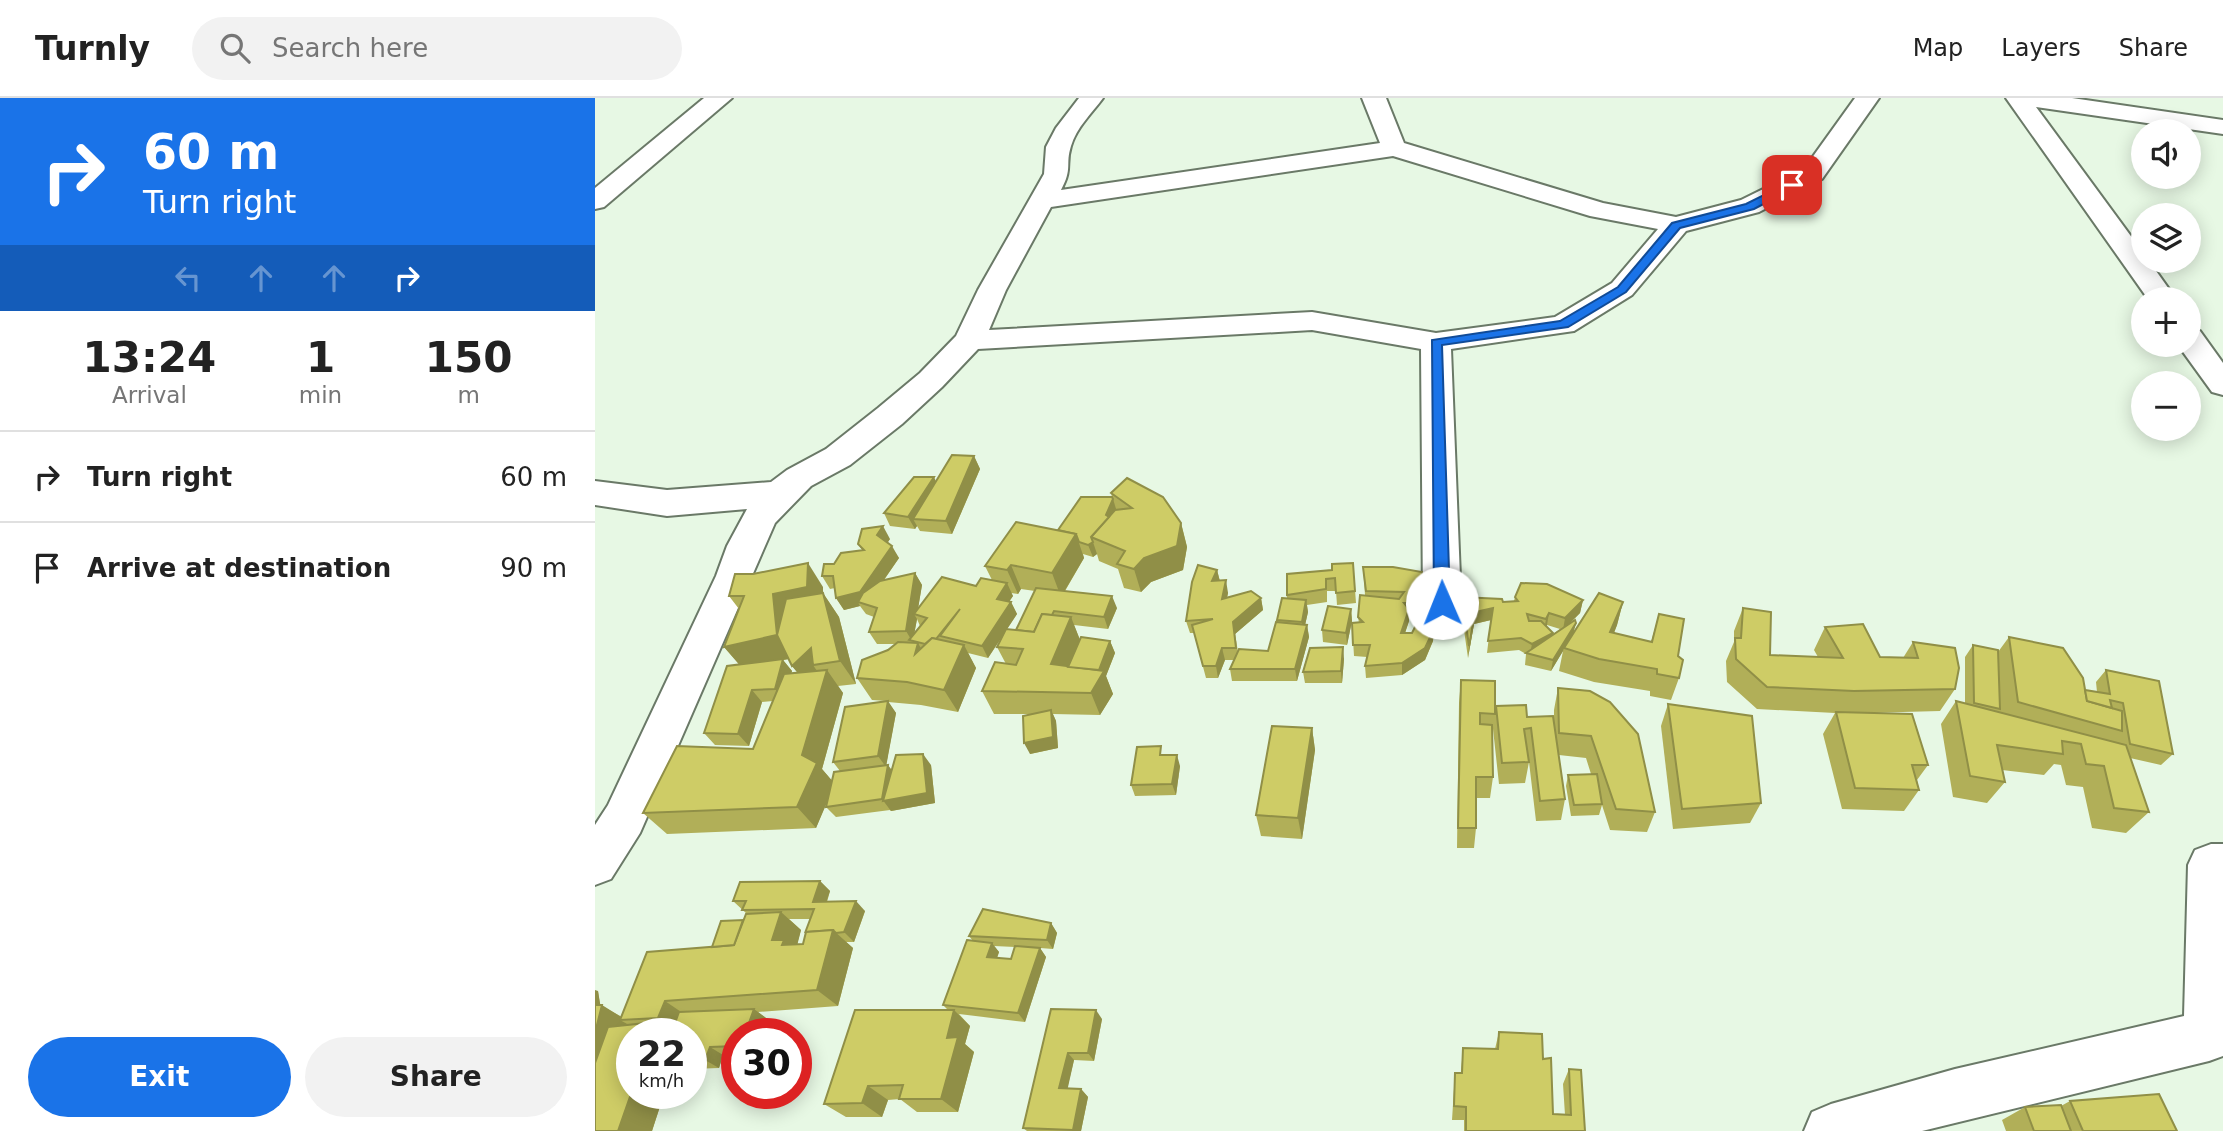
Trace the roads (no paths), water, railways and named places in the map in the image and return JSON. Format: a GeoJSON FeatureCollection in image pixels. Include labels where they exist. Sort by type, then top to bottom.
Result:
{"type":"FeatureCollection","features":[{"type":"Feature","properties":{"kind":"street"},"geometry":{"type":"LineString","coordinates":[[595,201],[701,110],[720,98]]}},
{"type":"Feature","properties":{"kind":"street"},"geometry":{"type":"LineString","coordinates":[[595,864],[624,819],[735,576],[744,546],[761,516],[780,494],[799,478],[838,457],[890,416],[932,380],[969,340],[992,290],[1057,174],[1058,147],[1077,113],[1091,98]]}},
{"type":"Feature","properties":{"kind":"street"},"geometry":{"type":"LineString","coordinates":[[1374,98],[1394,148]]}},
{"type":"Feature","properties":{"kind":"street"},"geometry":{"type":"LineString","coordinates":[[1042,201],[1394,148],[1599,210],[1676,225],[1750,206],[1814,174],[1867,98]]}},
{"type":"Feature","properties":{"kind":"street"},"geometry":{"type":"LineString","coordinates":[[2021,98],[2223,127]]}},
{"type":"Feature","properties":{"kind":"street"},"geometry":{"type":"LineString","coordinates":[[2021,98],[2154,287]]}},
{"type":"Feature","properties":{"kind":"street"},"geometry":{"type":"LineString","coordinates":[[969,340],[1312,321],[1436,342],[1563,325],[1622,289],[1676,225]]}},
{"type":"Feature","properties":{"kind":"street"},"geometry":{"type":"LineString","coordinates":[[1436,342],[1442,603]]}},
{"type":"Feature","properties":{"kind":"street"},"geometry":{"type":"LineString","coordinates":[[2201,355],[2223,385]]}},
{"type":"Feature","properties":{"kind":"street"},"geometry":{"type":"LineString","coordinates":[[595,493],[667,503],[780,494]]}},
{"type":"Feature","properties":{"kind":"street"},"geometry":{"type":"LineString","coordinates":[[1831,1131],[1955,1095],[2209,1036],[2211,866],[2223,865]]}}]}
